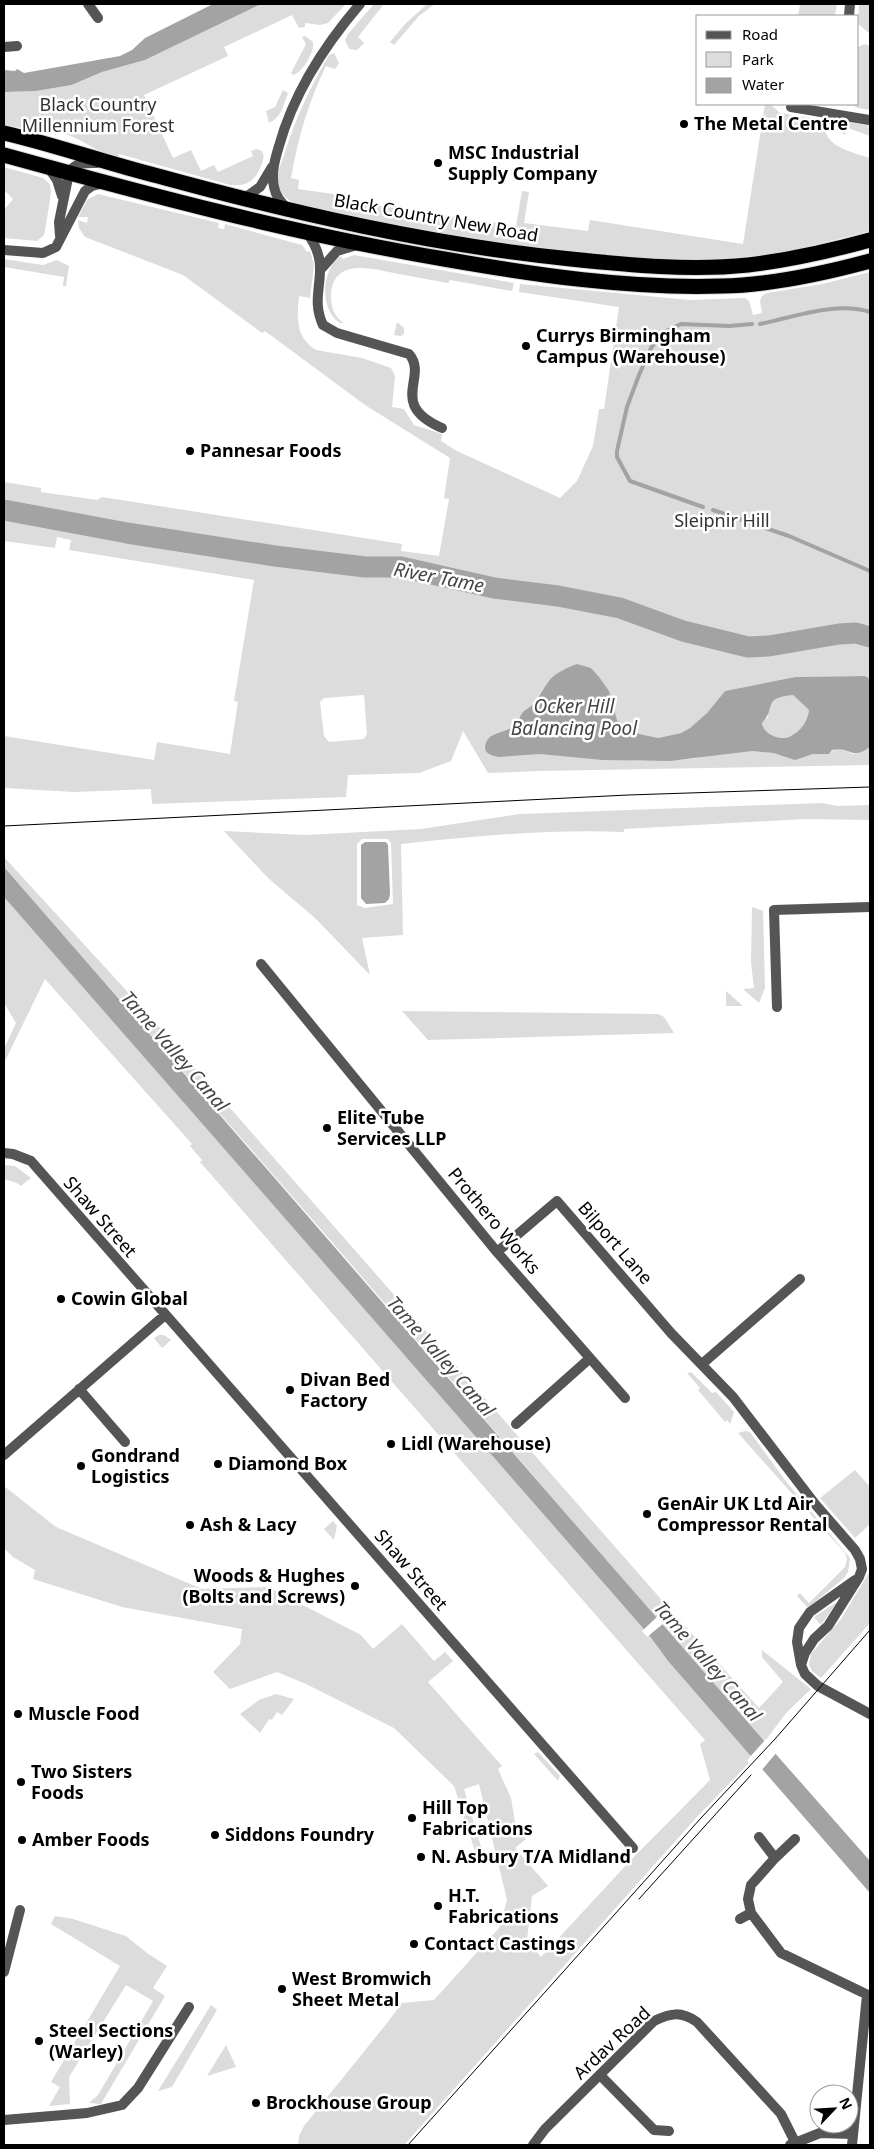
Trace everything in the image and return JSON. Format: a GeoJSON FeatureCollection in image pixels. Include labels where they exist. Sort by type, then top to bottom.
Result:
{"type":"FeatureCollection","features":[{"type":"Feature","properties":{"kind":"highway","name":"Black Country New Road"},"geometry":{"type":"LineString","coordinates":[[4,133],[289,210],[458,244],[528,255],[671,267],[747,265],[800,257],[870,240]]}},
{"type":"Feature","properties":{"kind":"highway"},"geometry":{"type":"LineString","coordinates":[[4,155],[307,234],[481,266],[570,278],[665,287],[723,286],[757,283],[832,271],[870,261]]}},
{"type":"Feature","properties":{"kind":"street"},"geometry":{"type":"LineString","coordinates":[[88,4],[98,18]]}},
{"type":"Feature","properties":{"kind":"street"},"geometry":{"type":"LineString","coordinates":[[289,210],[280,201],[274,190],[274,165],[283,132],[300,89],[329,42],[360,4]]}},
{"type":"Feature","properties":{"kind":"street"},"geometry":{"type":"LineString","coordinates":[[4,47],[17,46]]}},
{"type":"Feature","properties":{"kind":"street"},"geometry":{"type":"LineString","coordinates":[[792,107],[834,109],[869,120]]}},
{"type":"Feature","properties":{"kind":"street"},"geometry":{"type":"LineString","coordinates":[[60,236],[58,222],[62,197],[72,167],[82,163],[117,164]]}},
{"type":"Feature","properties":{"kind":"street"},"geometry":{"type":"LineString","coordinates":[[243,199],[260,187],[274,165]]}},
{"type":"Feature","properties":{"kind":"street"},"geometry":{"type":"LineString","coordinates":[[48,167],[57,180],[62,197]]}},
{"type":"Feature","properties":{"kind":"street"},"geometry":{"type":"LineString","coordinates":[[4,250],[43,253],[56,246],[86,191],[92,186],[107,182]]}},
{"type":"Feature","properties":{"kind":"street"},"geometry":{"type":"LineString","coordinates":[[307,234],[315,246],[322,268],[317,308],[323,325],[337,332],[408,354],[412,358],[414,366],[414,404],[422,417],[442,428]]}},
{"type":"Feature","properties":{"kind":"street"},"geometry":{"type":"LineString","coordinates":[[322,268],[337,251],[354,245],[361,245]]}},
{"type":"Feature","properties":{"kind":"street"},"geometry":{"type":"LineString","coordinates":[[777,1007],[774,910],[870,907]]}},
{"type":"Feature","properties":{"kind":"street","name":"Prothero Works"},"geometry":{"type":"LineString","coordinates":[[260,964],[497,1252],[625,1398]]}},
{"type":"Feature","properties":{"kind":"street","name":"Shaw Street"},"geometry":{"type":"LineString","coordinates":[[4,1153],[13,1154],[30,1161],[633,1848]]}},
{"type":"Feature","properties":{"kind":"street","name":"Bilport Lane"},"geometry":{"type":"LineString","coordinates":[[497,1252],[556,1201],[671,1333],[733,1398],[815,1504],[854,1550],[860,1559],[862,1568],[860,1577]]}},
{"type":"Feature","properties":{"kind":"street"},"geometry":{"type":"LineString","coordinates":[[702,1364],[800,1279]]}},
{"type":"Feature","properties":{"kind":"street"},"geometry":{"type":"LineString","coordinates":[[4,1455],[165,1315]]}},
{"type":"Feature","properties":{"kind":"street"},"geometry":{"type":"LineString","coordinates":[[516,1424],[589,1359]]}},
{"type":"Feature","properties":{"kind":"street"},"geometry":{"type":"LineString","coordinates":[[79,1389],[125,1442]]}},
{"type":"Feature","properties":{"kind":"street"},"geometry":{"type":"LineString","coordinates":[[801,1665],[805,1653],[814,1639],[828,1626],[860,1577]]}},
{"type":"Feature","properties":{"kind":"street"},"geometry":{"type":"LineString","coordinates":[[860,1577],[810,1612],[799,1628],[797,1642],[801,1665],[805,1674],[818,1686],[870,1714]]}},
{"type":"Feature","properties":{"kind":"street"},"geometry":{"type":"LineString","coordinates":[[759,1837],[775,1858]]}},
{"type":"Feature","properties":{"kind":"street"},"geometry":{"type":"LineString","coordinates":[[795,1839],[750,1885],[748,1900],[751,1913],[782,1953],[869,1995],[858,2084]]}},
{"type":"Feature","properties":{"kind":"street"},"geometry":{"type":"LineString","coordinates":[[4,1972],[20,1910]]}},
{"type":"Feature","properties":{"kind":"street"},"geometry":{"type":"LineString","coordinates":[[740,1919],[751,1913]]}},
{"type":"Feature","properties":{"kind":"street"},"geometry":{"type":"LineString","coordinates":[[4,2120],[87,2113],[122,2105],[138,2088],[189,2007]]}},
{"type":"Feature","properties":{"kind":"street","name":"Ardav Road"},"geometry":{"type":"LineString","coordinates":[[533,2145],[545,2130],[654,2021],[672,2013],[687,2016],[697,2022],[781,2114],[792,2144]]}},
{"type":"Feature","properties":{"kind":"street"},"geometry":{"type":"LineString","coordinates":[[600,2075],[654,2130],[669,2131]]}},
{"type":"Feature","properties":{"kind":"street"},"geometry":{"type":"LineString","coordinates":[[792,2144],[817,2134]]}},
{"type":"Feature","properties":{"kind":"street"},"geometry":{"type":"LineString","coordinates":[[852,2134],[852,2145]]}},
{"type":"Feature","properties":{"kind":"green space","name":"Black Country Millennium Forest"},"geometry":{"type":"Polygon","coordinates":[[[261,4],[346,4],[328,23],[320,25],[305,23],[305,27],[299,28],[292,15],[224,47],[228,56],[144,95],[173,158],[191,150],[201,171],[214,165],[218,172],[253,156],[251,151],[256,149],[262,151],[263,158],[259,171],[246,184],[230,185],[119,154],[118,158],[58,132],[4,125],[4,92],[36,91],[73,85],[102,72],[145,60],[261,4]]]}},
{"type":"Feature","properties":{"kind":"green space"},"geometry":{"type":"Polygon","coordinates":[[[374,4],[384,4],[358,37],[364,43],[357,50],[349,49],[345,40],[348,34],[374,4]]]}},
{"type":"Feature","properties":{"kind":"green space"},"geometry":{"type":"Polygon","coordinates":[[[427,4],[435,4],[419,16],[394,45],[390,42],[405,24],[427,4]]]}},
{"type":"Feature","properties":{"kind":"green space"},"geometry":{"type":"Polygon","coordinates":[[[800,4],[837,4],[835,15],[798,15],[800,4]]]}},
{"type":"Feature","properties":{"kind":"green space"},"geometry":{"type":"Polygon","coordinates":[[[859,4],[870,4],[869,33],[859,25],[859,4]]]}},
{"type":"Feature","properties":{"kind":"green space"},"geometry":{"type":"Polygon","coordinates":[[[305,36],[313,42],[312,50],[304,65],[294,75],[291,73],[306,44],[302,37],[305,36]]]}},
{"type":"Feature","properties":{"kind":"green space"},"geometry":{"type":"Polygon","coordinates":[[[865,44],[870,46],[870,110],[852,105],[859,105],[859,47],[865,44]]]}},
{"type":"Feature","properties":{"kind":"green space"},"geometry":{"type":"Polygon","coordinates":[[[334,53],[339,63],[335,69],[326,66],[309,107],[300,135],[291,178],[299,180],[298,189],[333,194],[341,200],[516,226],[522,191],[529,192],[524,223],[588,231],[590,220],[743,244],[765,105],[771,105],[780,113],[824,120],[825,129],[832,142],[846,150],[870,158],[870,231],[786,252],[758,256],[684,261],[630,259],[495,243],[362,219],[294,203],[281,192],[278,182],[280,167],[304,102],[329,55],[334,53]]]}},
{"type":"Feature","properties":{"kind":"green space"},"geometry":{"type":"Polygon","coordinates":[[[283,90],[288,93],[283,107],[277,118],[269,123],[266,111],[275,107],[283,90]]]}},
{"type":"Feature","properties":{"kind":"green space"},"geometry":{"type":"Polygon","coordinates":[[[837,120],[870,126],[870,136],[848,128],[845,135],[837,129],[837,120]]]}},
{"type":"Feature","properties":{"kind":"green space"},"geometry":{"type":"Polygon","coordinates":[[[4,167],[43,178],[50,184],[51,193],[45,231],[44,235],[37,241],[4,238],[4,210],[13,199],[4,190],[4,167]]]}},
{"type":"Feature","properties":{"kind":"green space","name":"Sleipnir Hill"},"geometry":{"type":"Polygon","coordinates":[[[98,194],[219,223],[218,228],[224,229],[225,224],[302,245],[307,252],[310,251],[314,265],[310,298],[299,296],[298,304],[299,326],[304,339],[309,345],[316,350],[362,358],[391,368],[395,376],[392,407],[404,409],[414,425],[442,434],[441,441],[457,451],[560,498],[577,481],[593,446],[599,409],[604,409],[619,307],[519,292],[520,284],[690,300],[745,298],[749,301],[753,315],[762,313],[760,301],[762,296],[767,293],[822,284],[870,272],[870,679],[865,676],[795,677],[725,691],[707,713],[690,728],[681,733],[658,738],[635,733],[617,720],[609,692],[591,668],[570,667],[549,680],[531,706],[525,710],[515,725],[507,730],[539,754],[640,761],[692,759],[732,752],[752,751],[773,753],[792,759],[813,754],[829,754],[838,749],[853,754],[870,747],[870,765],[488,773],[463,731],[451,761],[419,773],[348,775],[346,797],[152,804],[151,789],[74,792],[4,788],[4,736],[154,760],[157,742],[230,754],[238,702],[234,701],[254,580],[69,550],[71,540],[57,537],[55,548],[4,541],[4,482],[41,488],[41,492],[97,500],[102,497],[402,544],[401,551],[439,556],[449,499],[444,498],[450,458],[365,405],[265,331],[262,333],[183,275],[85,237],[79,228],[78,220],[87,223],[88,217],[78,217],[87,200],[98,194]],[[364,695],[324,698],[320,702],[324,736],[329,742],[364,739],[367,734],[364,695]]]}},
{"type":"Feature","properties":{"kind":"green space"},"geometry":{"type":"Polygon","coordinates":[[[354,255],[514,283],[512,291],[450,280],[448,283],[367,268],[346,270],[333,283],[331,296],[334,311],[344,323],[340,323],[328,309],[325,290],[326,279],[334,262],[341,256],[343,259],[354,255]]]}},
{"type":"Feature","properties":{"kind":"green space"},"geometry":{"type":"Polygon","coordinates":[[[4,259],[43,265],[57,260],[69,266],[66,286],[63,286],[64,277],[4,267],[4,259]]]}},
{"type":"Feature","properties":{"kind":"green space"},"geometry":{"type":"Polygon","coordinates":[[[397,322],[404,328],[404,334],[401,336],[394,335],[397,322]]]}},
{"type":"Feature","properties":{"kind":"green space"},"geometry":{"type":"Polygon","coordinates":[[[793,695],[809,710],[805,721],[794,735],[787,739],[769,734],[762,723],[768,717],[770,706],[777,698],[793,695]]]}},
{"type":"Feature","properties":{"kind":"green space"},"geometry":{"type":"Polygon","coordinates":[[[822,803],[837,806],[870,805],[870,820],[805,819],[624,829],[624,832],[540,832],[401,844],[403,935],[362,938],[370,975],[315,918],[268,878],[224,831],[305,835],[421,829],[520,814],[822,803]],[[362,839],[357,844],[357,905],[365,908],[393,904],[391,843],[388,839],[362,839]]]}},
{"type":"Feature","properties":{"kind":"green space"},"geometry":{"type":"Polygon","coordinates":[[[4,857],[146,1012],[667,1606],[656,1618],[325,1234],[4,867],[4,857]]]}},
{"type":"Feature","properties":{"kind":"green space"},"geometry":{"type":"Polygon","coordinates":[[[4,897],[649,1635],[668,1661],[751,1756],[747,1761],[749,1763],[696,1818],[404,2145],[298,2145],[299,2136],[304,2126],[402,2003],[434,2000],[499,1928],[507,1900],[479,1784],[464,1789],[482,1850],[483,1866],[479,1864],[454,1786],[394,1728],[306,1684],[277,1672],[230,1689],[213,1672],[240,1644],[242,1629],[122,1607],[33,1579],[35,1570],[13,1557],[4,1548],[4,1486],[56,1527],[202,1589],[268,1587],[361,1635],[373,1649],[402,1624],[434,1661],[445,1652],[453,1661],[428,1682],[502,1766],[498,1769],[511,1798],[516,1828],[526,1839],[515,1848],[548,1886],[532,1896],[527,1940],[541,1957],[629,1862],[710,1780],[700,1744],[705,1740],[200,1162],[202,1160],[190,1146],[192,1144],[45,979],[4,1063],[4,1049],[16,1023],[4,1003],[4,897]]]}},
{"type":"Feature","properties":{"kind":"green space"},"geometry":{"type":"Polygon","coordinates":[[[752,907],[763,911],[765,988],[759,1003],[743,989],[754,988],[751,963],[752,907]]]}},
{"type":"Feature","properties":{"kind":"green space"},"geometry":{"type":"Polygon","coordinates":[[[726,991],[743,1006],[726,1006],[726,991]]]}},
{"type":"Feature","properties":{"kind":"green space"},"geometry":{"type":"Polygon","coordinates":[[[402,1011],[658,1014],[664,1017],[674,1033],[428,1040],[402,1011]]]}},
{"type":"Feature","properties":{"kind":"green space"},"geometry":{"type":"Polygon","coordinates":[[[4,1165],[15,1166],[31,1178],[21,1186],[4,1179],[4,1165]]]}},
{"type":"Feature","properties":{"kind":"green space"},"geometry":{"type":"Polygon","coordinates":[[[164,1335],[171,1340],[162,1348],[154,1338],[164,1335]]]}},
{"type":"Feature","properties":{"kind":"green space"},"geometry":{"type":"Polygon","coordinates":[[[691,1372],[712,1393],[716,1392],[734,1412],[730,1424],[727,1420],[725,1422],[698,1390],[700,1388],[687,1373],[691,1372]]]}},
{"type":"Feature","properties":{"kind":"green space"},"geometry":{"type":"Polygon","coordinates":[[[750,1432],[785,1480],[850,1558],[848,1572],[844,1578],[808,1608],[797,1596],[800,1593],[809,1603],[845,1567],[847,1559],[845,1553],[738,1433],[750,1432]]]}},
{"type":"Feature","properties":{"kind":"green space"},"geometry":{"type":"Polygon","coordinates":[[[855,1470],[870,1487],[870,1524],[855,1538],[820,1498],[855,1470]]]}},
{"type":"Feature","properties":{"kind":"green space"},"geometry":{"type":"Polygon","coordinates":[[[333,1521],[337,1526],[334,1540],[324,1529],[333,1521]]]}},
{"type":"Feature","properties":{"kind":"green space"},"geometry":{"type":"Polygon","coordinates":[[[870,1571],[870,1623],[821,1678],[812,1671],[809,1665],[811,1654],[841,1619],[870,1571]]]}},
{"type":"Feature","properties":{"kind":"green space"},"geometry":{"type":"Polygon","coordinates":[[[837,1602],[821,1625],[814,1617],[837,1602]]]}},
{"type":"Feature","properties":{"kind":"green space"},"geometry":{"type":"Polygon","coordinates":[[[675,1615],[759,1708],[783,1682],[762,1657],[762,1650],[811,1689],[787,1712],[765,1741],[662,1624],[675,1615]]]}},
{"type":"Feature","properties":{"kind":"green space"},"geometry":{"type":"Polygon","coordinates":[[[276,1694],[294,1699],[282,1715],[277,1712],[272,1720],[269,1719],[260,1733],[240,1714],[259,1700],[276,1694]]]}},
{"type":"Feature","properties":{"kind":"green space"},"geometry":{"type":"Polygon","coordinates":[[[538,1752],[560,1776],[558,1781],[534,1754],[538,1752]]]}},
{"type":"Feature","properties":{"kind":"green space"},"geometry":{"type":"Polygon","coordinates":[[[55,1916],[73,1919],[126,1936],[167,1966],[153,1988],[165,1996],[101,2104],[89,2103],[98,2095],[153,2001],[126,1985],[69,2077],[70,2104],[49,2106],[60,2087],[51,2082],[120,1966],[51,1924],[55,1916]]]}},
{"type":"Feature","properties":{"kind":"green space"},"geometry":{"type":"Polygon","coordinates":[[[211,2005],[217,2010],[172,2087],[158,2091],[211,2005]]]}},
{"type":"Feature","properties":{"kind":"green space"},"geometry":{"type":"Polygon","coordinates":[[[226,2045],[236,2067],[207,2076],[226,2045]]]}},
{"type":"Feature","properties":{"kind":"water"},"geometry":{"type":"Polygon","coordinates":[[[213,4],[261,4],[145,60],[102,72],[72,85],[36,91],[4,92],[4,70],[15,71],[17,69],[24,73],[120,56],[132,50],[145,38],[213,4]]]}},
{"type":"Feature","properties":{"kind":"water","name":"Ocker Hill Balancing Pool"},"geometry":{"type":"Polygon","coordinates":[[[577,664],[591,668],[609,691],[617,720],[635,733],[658,738],[681,733],[690,728],[707,713],[725,691],[795,677],[865,676],[870,679],[870,747],[858,753],[838,749],[832,750],[829,754],[813,754],[795,760],[773,753],[752,751],[670,761],[603,760],[539,754],[499,757],[486,752],[485,746],[488,739],[512,728],[523,712],[534,703],[553,676],[577,664]],[[793,695],[783,696],[771,704],[769,713],[762,723],[763,727],[773,736],[787,738],[801,728],[806,721],[809,710],[793,695]]]}},
{"type":"Feature","properties":{"kind":"water"},"geometry":{"type":"Polygon","coordinates":[[[365,842],[386,842],[388,845],[390,894],[389,899],[385,903],[366,904],[361,898],[361,845],[365,842]]]}},
{"type":"Feature","properties":{"kind":"water"},"geometry":{"type":"Polygon","coordinates":[[[4,867],[870,1861],[870,1893],[668,1661],[649,1635],[4,897],[4,867]]]}},
{"type":"Feature","properties":{"kind":"pier"},"geometry":{"type":"Polygon","coordinates":[[[658,1616],[664,1623],[647,1637],[642,1631],[658,1616]]]}},
{"type":"Feature","properties":{"kind":"pier"},"geometry":{"type":"Polygon","coordinates":[[[766,1739],[777,1752],[761,1771],[749,1758],[766,1739]]]}},
{"type":"Feature","properties":{"kind":"waterway"},"geometry":{"type":"LineString","coordinates":[[760,324],[830,309],[844,308],[870,312]]}},
{"type":"Feature","properties":{"kind":"waterway"},"geometry":{"type":"LineString","coordinates":[[703,507],[630,481],[617,457],[627,407],[651,348],[662,333],[681,324],[729,326],[752,324]]}},
{"type":"Feature","properties":{"kind":"waterway","name":"River Tame"},"geometry":{"type":"LineString","coordinates":[[4,510],[127,533],[275,556],[365,567],[401,567],[494,588],[558,596],[620,608],[683,631],[748,647],[769,646],[839,634],[856,633],[870,637]]}},
{"type":"Feature","properties":{"kind":"waterway"},"geometry":{"type":"LineString","coordinates":[[713,510],[789,536],[870,571]]}},
{"type":"Feature","properties":{"kind":"tram line"},"geometry":{"type":"LineString","coordinates":[[4,826],[628,795],[870,787]]}},
{"type":"Feature","properties":{"kind":"tram line"},"geometry":{"type":"LineString","coordinates":[[408,2145],[701,1818],[775,1739],[870,1630]]}},
{"type":"Feature","properties":{"kind":"tram line"},"geometry":{"type":"LineString","coordinates":[[639,1899],[751,1775]]}},
{"type":"Feature","properties":{"kind":"place","name":"The Metal Centre"},"geometry":{"type":"Point","coordinates":[684,124]}},
{"type":"Feature","properties":{"kind":"place","name":"MSC Industrial Supply Company"},"geometry":{"type":"Point","coordinates":[438,163]}},
{"type":"Feature","properties":{"kind":"place","name":"Currys Birmingham Campus (Warehouse)"},"geometry":{"type":"Point","coordinates":[526,346]}},
{"type":"Feature","properties":{"kind":"place","name":"Pannesar Foods"},"geometry":{"type":"Point","coordinates":[190,451]}},
{"type":"Feature","properties":{"kind":"place","name":"Elite Tube Services LLP"},"geometry":{"type":"Point","coordinates":[327,1128]}},
{"type":"Feature","properties":{"kind":"place","name":"Cowin Global"},"geometry":{"type":"Point","coordinates":[61,1299]}},
{"type":"Feature","properties":{"kind":"place","name":"Divan Bed Factory"},"geometry":{"type":"Point","coordinates":[290,1390]}},
{"type":"Feature","properties":{"kind":"place","name":"Lidl (Warehouse)"},"geometry":{"type":"Point","coordinates":[391,1444]}},
{"type":"Feature","properties":{"kind":"place","name":"Diamond Box"},"geometry":{"type":"Point","coordinates":[218,1464]}},
{"type":"Feature","properties":{"kind":"place","name":"Gondrand Logistics"},"geometry":{"type":"Point","coordinates":[81,1466]}},
{"type":"Feature","properties":{"kind":"place","name":"GenAir UK Ltd Air Compressor Rental"},"geometry":{"type":"Point","coordinates":[647,1514]}},
{"type":"Feature","properties":{"kind":"place","name":"Ash & Lacy"},"geometry":{"type":"Point","coordinates":[190,1525]}},
{"type":"Feature","properties":{"kind":"place","name":"Woods & Hughes (Bolts and Screws)"},"geometry":{"type":"Point","coordinates":[355,1586]}},
{"type":"Feature","properties":{"kind":"place","name":"Muscle Food"},"geometry":{"type":"Point","coordinates":[18,1714]}},
{"type":"Feature","properties":{"kind":"place","name":"Two Sisters Foods"},"geometry":{"type":"Point","coordinates":[21,1782]}},
{"type":"Feature","properties":{"kind":"place","name":"Hill Top Fabrications"},"geometry":{"type":"Point","coordinates":[412,1818]}},
{"type":"Feature","properties":{"kind":"place","name":"Siddons Foundry"},"geometry":{"type":"Point","coordinates":[215,1835]}},
{"type":"Feature","properties":{"kind":"place","name":"Amber Foods"},"geometry":{"type":"Point","coordinates":[22,1840]}},
{"type":"Feature","properties":{"kind":"place","name":"N. Asbury T/A Midland"},"geometry":{"type":"Point","coordinates":[421,1857]}},
{"type":"Feature","properties":{"kind":"place","name":"H.T. Fabrications"},"geometry":{"type":"Point","coordinates":[438,1906]}},
{"type":"Feature","properties":{"kind":"place","name":"Contact Castings"},"geometry":{"type":"Point","coordinates":[414,1944]}},
{"type":"Feature","properties":{"kind":"place","name":"West Bromwich Sheet Metal"},"geometry":{"type":"Point","coordinates":[282,1989]}},
{"type":"Feature","properties":{"kind":"place","name":"Steel Sections (Warley)"},"geometry":{"type":"Point","coordinates":[39,2041]}},
{"type":"Feature","properties":{"kind":"place","name":"Brockhouse Group"},"geometry":{"type":"Point","coordinates":[256,2103]}},
{"type":"Feature","properties":{"kind":"water label","name":"Tame Valley Canal"},"geometry":{"type":"Point","coordinates":[175,1051]}},
{"type":"Feature","properties":{"kind":"water label","name":"Tame Valley Canal"},"geometry":{"type":"Point","coordinates":[441,1356]}},
{"type":"Feature","properties":{"kind":"water label","name":"Tame Valley Canal"},"geometry":{"type":"Point","coordinates":[708,1661]}}]}
